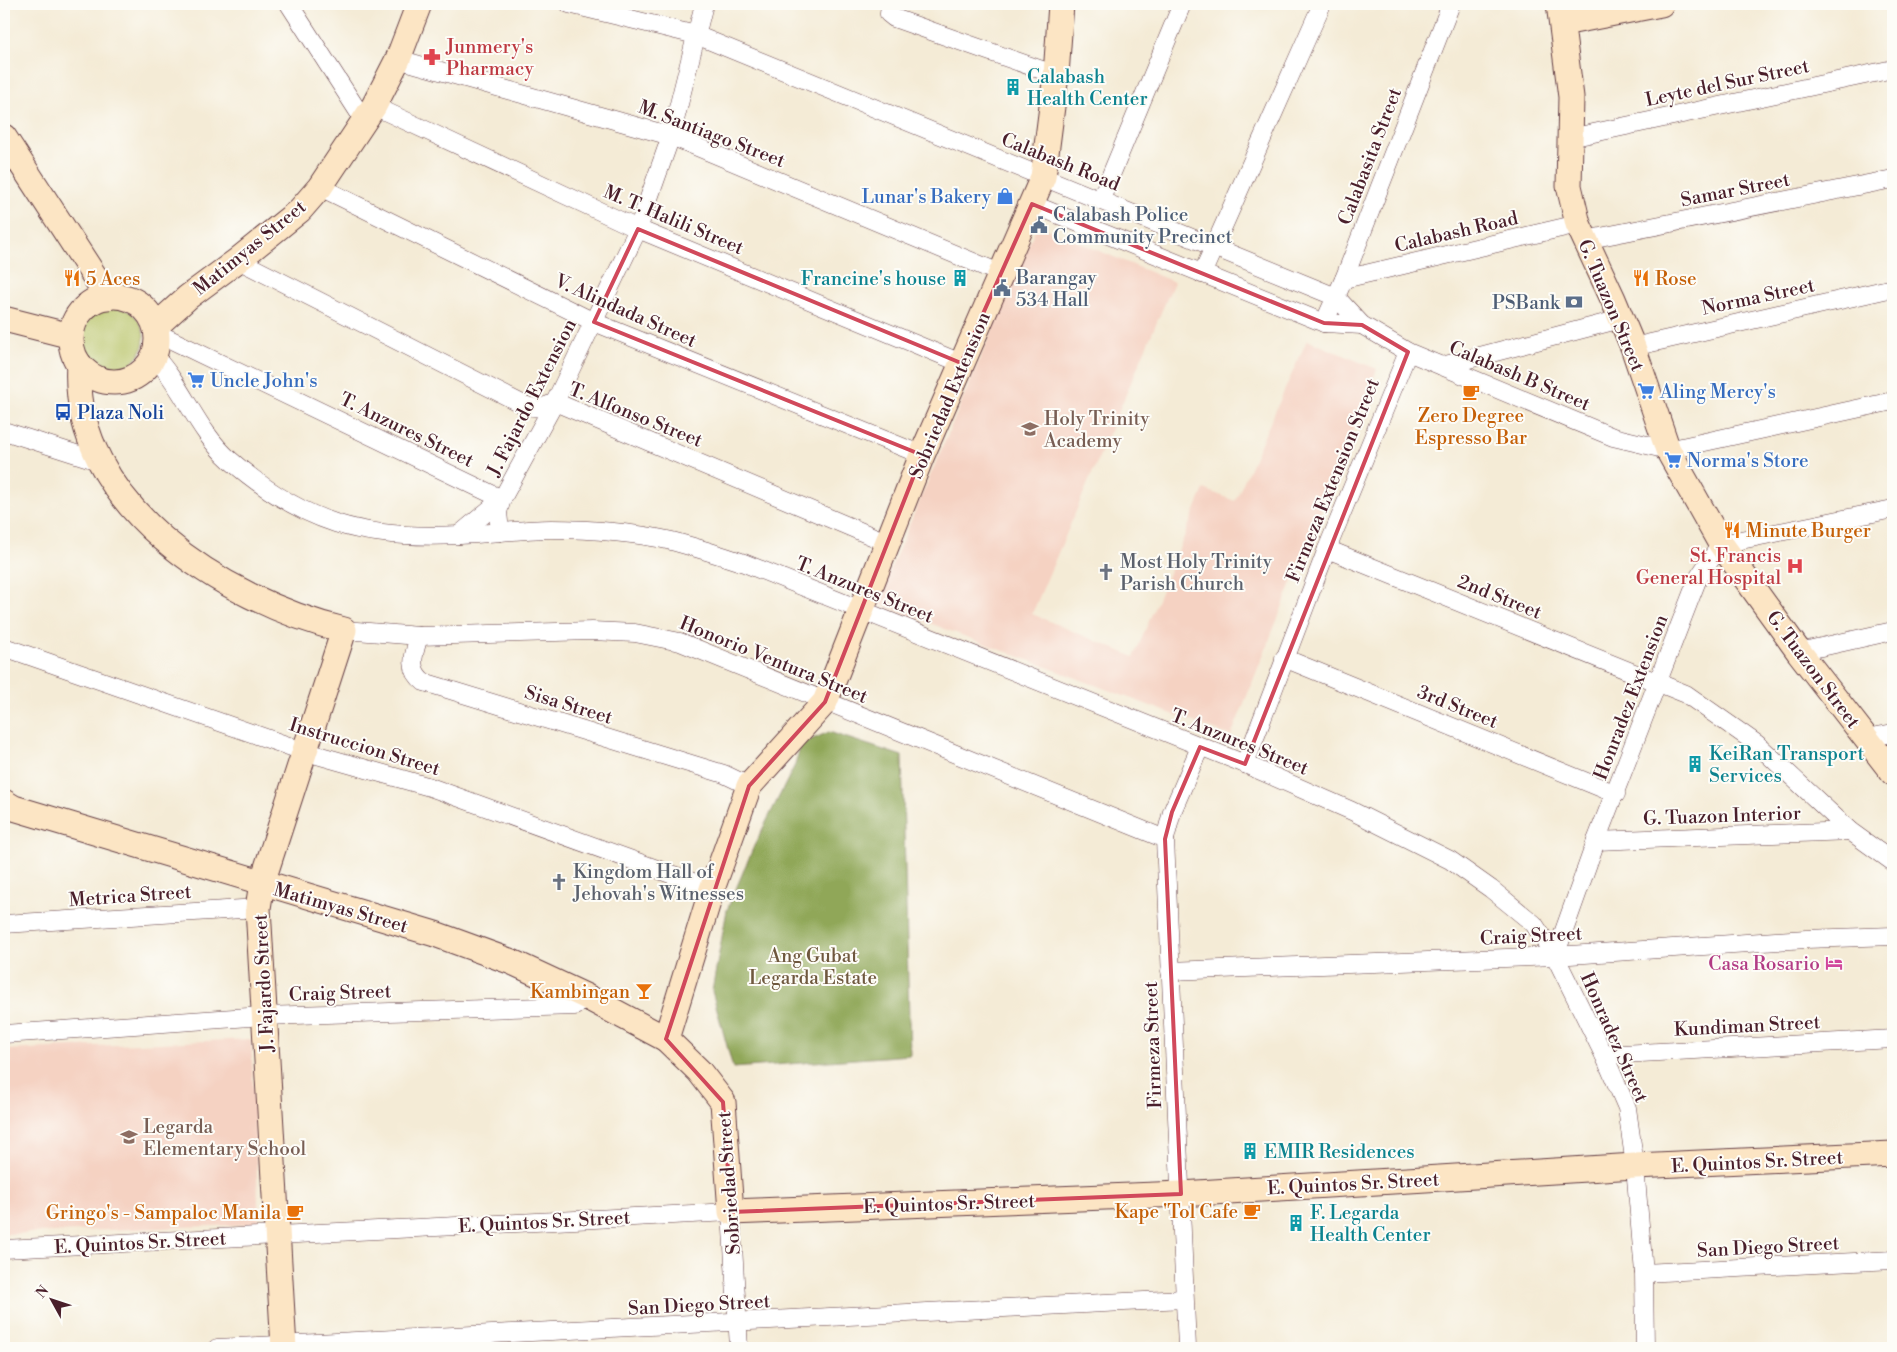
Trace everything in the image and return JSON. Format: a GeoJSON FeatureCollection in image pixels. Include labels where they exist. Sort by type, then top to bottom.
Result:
{"type":"FeatureCollection","features":[{"type":"Feature","properties":{"kind":"street"},"geometry":{"type":"LineString","coordinates":[[289,4],[369,114]]}},
{"type":"Feature","properties":{"kind":"street","name":"Matimyas Street"},"geometry":{"type":"LineString","coordinates":[[156,338],[188,297],[300,210],[320,187],[369,114],[398,59],[418,4]]}},
{"type":"Feature","properties":{"kind":"street","name":"Calabash Road"},"geometry":{"type":"LineString","coordinates":[[569,4],[696,35],[1101,199],[1336,297],[1362,325]]}},
{"type":"Feature","properties":{"kind":"street","name":"J. Fajardo Extension"},"geometry":{"type":"LineString","coordinates":[[500,532],[498,512],[502,498],[555,402],[638,229],[671,136],[704,4]]}},
{"type":"Feature","properties":{"kind":"street"},"geometry":{"type":"LineString","coordinates":[[890,4],[889,14],[894,18],[1056,75]]}},
{"type":"Feature","properties":{"kind":"street","name":"Sobriedad Extension"},"geometry":{"type":"LineString","coordinates":[[861,609],[922,455],[1043,177],[1056,75],[1061,4]]}},
{"type":"Feature","properties":{"kind":"street"},"geometry":{"type":"LineString","coordinates":[[1101,199],[1182,4]]}},
{"type":"Feature","properties":{"kind":"street"},"geometry":{"type":"LineString","coordinates":[[1202,274],[1322,4]]}},
{"type":"Feature","properties":{"kind":"street","name":"Calabasita Street"},"geometry":{"type":"LineString","coordinates":[[1324,323],[1344,279],[1451,4]]}},
{"type":"Feature","properties":{"kind":"street"},"geometry":{"type":"LineString","coordinates":[[1561,14],[1661,4]]}},
{"type":"Feature","properties":{"kind":"street","name":"G. Tuazon Street"},"geometry":{"type":"LineString","coordinates":[[1561,14],[1571,97],[1569,186],[1581,232],[1621,319],[1668,450],[1721,544],[1798,652],[1893,773]]}},
{"type":"Feature","properties":{"kind":"street","name":"M. Santiago Street"},"geometry":{"type":"LineString","coordinates":[[398,59],[671,136],[1002,274]]}},
{"type":"Feature","properties":{"kind":"street","name":"Leyte del Sur Street"},"geometry":{"type":"LineString","coordinates":[[1570,138],[1893,69]]}},
{"type":"Feature","properties":{"kind":"street","name":"M. T. Halili Street"},"geometry":{"type":"LineString","coordinates":[[369,114],[638,229],[961,363]]}},
{"type":"Feature","properties":{"kind":"street"},"geometry":{"type":"LineString","coordinates":[[4,137],[108,297]]}},
{"type":"Feature","properties":{"kind":"street","name":"Samar Street"},"geometry":{"type":"LineString","coordinates":[[1581,232],[1893,179]]}},
{"type":"Feature","properties":{"kind":"street","name":"V. Alindada Street"},"geometry":{"type":"LineString","coordinates":[[320,187],[594,322],[922,455]]}},
{"type":"Feature","properties":{"kind":"street"},"geometry":{"type":"LineString","coordinates":[[1032,204],[1324,323],[1362,325]]}},
{"type":"Feature","properties":{"kind":"street","name":"Calabash Road"},"geometry":{"type":"LineString","coordinates":[[1344,279],[1581,232]]}},
{"type":"Feature","properties":{"kind":"street","name":"T. Alfonso Street"},"geometry":{"type":"LineString","coordinates":[[238,260],[524,406],[544,408],[555,402],[888,542]]}},
{"type":"Feature","properties":{"kind":"street","name":"Norma Street"},"geometry":{"type":"LineString","coordinates":[[1632,347],[1893,288]]}},
{"type":"Feature","properties":{"kind":"street"},"geometry":{"type":"LineString","coordinates":[[108,297],[123,297],[137,302],[149,312],[156,338],[144,371],[128,381],[109,383],[92,377],[79,364],[72,351],[71,336],[75,322],[83,310],[94,301],[108,297]]}},
{"type":"Feature","properties":{"kind":"street"},"geometry":{"type":"LineString","coordinates":[[4,319],[71,336]]}},
{"type":"Feature","properties":{"kind":"street"},"geometry":{"type":"LineString","coordinates":[[1442,366],[1621,319]]}},
{"type":"Feature","properties":{"kind":"street","name":"Calabash B Street"},"geometry":{"type":"LineString","coordinates":[[1362,325],[1408,352],[1613,437],[1668,450]]}},
{"type":"Feature","properties":{"kind":"street","name":"T. Anzures Street"},"geometry":{"type":"LineString","coordinates":[[156,338],[502,498]]}},
{"type":"Feature","properties":{"kind":"street","name":"T. Anzures Street"},"geometry":{"type":"LineString","coordinates":[[156,338],[163,366],[210,439],[228,458],[275,496],[308,514],[342,527],[395,534],[459,535],[552,529],[622,534],[677,542],[744,563],[1245,764],[1352,810],[1450,860],[1491,889],[1534,924],[1556,956]]}},
{"type":"Feature","properties":{"kind":"street","name":"Firmeza Extension Street"},"geometry":{"type":"LineString","coordinates":[[1245,764],[1327,549],[1408,352]]}},
{"type":"Feature","properties":{"kind":"street"},"geometry":{"type":"LineString","coordinates":[[79,364],[77,386],[80,409],[98,461],[118,492],[155,531],[193,563],[252,597],[294,616],[344,630]]}},
{"type":"Feature","properties":{"kind":"street"},"geometry":{"type":"LineString","coordinates":[[1668,450],[1893,401]]}},
{"type":"Feature","properties":{"kind":"street"},"geometry":{"type":"LineString","coordinates":[[4,431],[98,461]]}},
{"type":"Feature","properties":{"kind":"street","name":"J. Fajardo Extension"},"geometry":{"type":"LineString","coordinates":[[459,535],[502,498]]}},
{"type":"Feature","properties":{"kind":"street"},"geometry":{"type":"LineString","coordinates":[[1721,544],[1893,509]]}},
{"type":"Feature","properties":{"kind":"street","name":"Honradez Extension"},"geometry":{"type":"LineString","coordinates":[[1596,841],[1616,794],[1698,578],[1721,544]]}},
{"type":"Feature","properties":{"kind":"street","name":"2nd Street"},"geometry":{"type":"LineString","coordinates":[[1327,549],[1658,683]]}},
{"type":"Feature","properties":{"kind":"street"},"geometry":{"type":"LineString","coordinates":[[666,1039],[712,888],[749,786],[825,702],[861,609]]}},
{"type":"Feature","properties":{"kind":"street","name":"Honorio Ventura Street"},"geometry":{"type":"LineString","coordinates":[[344,630],[419,636],[592,631],[635,634],[680,642],[741,665],[825,702],[1165,839]]}},
{"type":"Feature","properties":{"kind":"street","name":"J. Fajardo Street"},"geometry":{"type":"LineString","coordinates":[[284,1346],[258,908],[262,884],[303,751],[344,630]]}},
{"type":"Feature","properties":{"kind":"street"},"geometry":{"type":"LineString","coordinates":[[1798,652],[1893,631]]}},
{"type":"Feature","properties":{"kind":"street","name":"Sisa Street"},"geometry":{"type":"LineString","coordinates":[[419,636],[412,666],[418,678],[424,682],[724,774],[749,786]]}},
{"type":"Feature","properties":{"kind":"street","name":"Instruccion Street"},"geometry":{"type":"LineString","coordinates":[[4,648],[303,751],[430,787],[712,888]]}},
{"type":"Feature","properties":{"kind":"street","name":"3rd Street"},"geometry":{"type":"LineString","coordinates":[[1284,658],[1616,794]]}},
{"type":"Feature","properties":{"kind":"street","name":"G. Tuazon Interior"},"geometry":{"type":"LineString","coordinates":[[1658,683],[1686,694],[1756,744],[1850,831],[1893,862]]}},
{"type":"Feature","properties":{"kind":"street"},"geometry":{"type":"LineString","coordinates":[[1867,738],[1893,733]]}},
{"type":"Feature","properties":{"kind":"street","name":"Firmeza Street"},"geometry":{"type":"LineString","coordinates":[[1187,1348],[1182,1194],[1174,1081],[1165,839],[1172,812],[1200,747]]}},
{"type":"Feature","properties":{"kind":"street","name":"Matimyas Street"},"geometry":{"type":"LineString","coordinates":[[7,806],[262,884],[435,934],[512,962],[585,996],[666,1039]]}},
{"type":"Feature","properties":{"kind":"street","name":"G. Tuazon Interior"},"geometry":{"type":"LineString","coordinates":[[1596,841],[1850,831]]}},
{"type":"Feature","properties":{"kind":"street"},"geometry":{"type":"LineString","coordinates":[[1556,956],[1596,841]]}},
{"type":"Feature","properties":{"kind":"street","name":"Metrica Street"},"geometry":{"type":"LineString","coordinates":[[4,924],[258,908]]}},
{"type":"Feature","properties":{"kind":"street","name":"Craig Street"},"geometry":{"type":"LineString","coordinates":[[1170,970],[1556,956],[1806,939],[1893,936]]}},
{"type":"Feature","properties":{"kind":"street","name":"Honradez Street"},"geometry":{"type":"LineString","coordinates":[[1556,956],[1604,1055],[1626,1108],[1635,1166],[1644,1273],[1645,1348]]}},
{"type":"Feature","properties":{"kind":"street","name":"Craig Street"},"geometry":{"type":"LineString","coordinates":[[4,1034],[264,1016],[575,1006],[585,996]]}},
{"type":"Feature","properties":{"kind":"street","name":"Sobriedad Street"},"geometry":{"type":"LineString","coordinates":[[666,1039],[699,1072],[723,1102],[739,1348]]}},
{"type":"Feature","properties":{"kind":"street","name":"Kundiman Street"},"geometry":{"type":"LineString","coordinates":[[1604,1055],[1893,1039]]}},
{"type":"Feature","properties":{"kind":"street","name":"E. Quintos Sr. Street"},"geometry":{"type":"LineString","coordinates":[[4,1249],[731,1212],[1182,1194],[1635,1166],[1893,1154]]}},
{"type":"Feature","properties":{"kind":"street","name":"San Diego Street"},"geometry":{"type":"LineString","coordinates":[[1644,1273],[1893,1260]]}},
{"type":"Feature","properties":{"kind":"street","name":"San Diego Street"},"geometry":{"type":"LineString","coordinates":[[217,1348],[1184,1299]]}},
{"type":"Feature","properties":{"kind":"highlighted area"},"geometry":{"type":"Polygon","coordinates":[[[1032,204],[1324,323],[1362,325],[1408,352],[1245,764],[1200,747],[1172,812],[1165,839],[1181,1194],[731,1212],[723,1102],[666,1039],[749,786],[825,702],[922,455],[594,322],[638,229],[961,363],[1032,204]]]}},
{"type":"Feature","properties":{"kind":"shaded area","name":"Holy Trinity Academy"},"geometry":{"type":"Polygon","coordinates":[[[1037,225],[1174,282],[1032,614],[1134,657],[1204,489],[1235,501],[1307,340],[1377,369],[1231,736],[876,603],[1037,225]]]}},
{"type":"Feature","properties":{"kind":"shaded area","name":"Legarda Elementary School"},"geometry":{"type":"Polygon","coordinates":[[[251,1039],[259,1224],[4,1234],[4,1050],[251,1039]]]}},
{"type":"Feature","properties":{"kind":"green space"},"geometry":{"type":"Polygon","coordinates":[[[107,307],[119,307],[135,316],[142,326],[144,338],[142,350],[135,360],[119,369],[107,369],[96,364],[87,355],[82,344],[82,332],[87,321],[96,312],[107,307]]]}},
{"type":"Feature","properties":{"kind":"green space","name":"Ang Gubat Legarda Estate"},"geometry":{"type":"Polygon","coordinates":[[[829,732],[902,756],[910,1055],[733,1068],[712,991],[727,910],[754,846],[795,765],[801,744],[829,732]]]}},
{"type":"Feature","properties":{"kind":"place","name":"Junmery's Pharmacy"},"geometry":{"type":"Point","coordinates":[432,57]}},
{"type":"Feature","properties":{"kind":"place","name":"Calabash Health Center"},"geometry":{"type":"Point","coordinates":[1013,87]}},
{"type":"Feature","properties":{"kind":"place","name":"Lunar's Bakery"},"geometry":{"type":"Point","coordinates":[1005,196]}},
{"type":"Feature","properties":{"kind":"place","name":"Calabash Police Community Precinct"},"geometry":{"type":"Point","coordinates":[1039,225]}},
{"type":"Feature","properties":{"kind":"place","name":"5 Aces"},"geometry":{"type":"Point","coordinates":[72,278]}},
{"type":"Feature","properties":{"kind":"place","name":"Francine's house"},"geometry":{"type":"Point","coordinates":[960,278]}},
{"type":"Feature","properties":{"kind":"place","name":"Rose"},"geometry":{"type":"Point","coordinates":[1641,278]}},
{"type":"Feature","properties":{"kind":"place","name":"Barangay 534 Hall"},"geometry":{"type":"Point","coordinates":[1002,288]}},
{"type":"Feature","properties":{"kind":"place","name":"PSBank"},"geometry":{"type":"Point","coordinates":[1574,302]}},
{"type":"Feature","properties":{"kind":"place","name":"Uncle John's"},"geometry":{"type":"Point","coordinates":[196,380]}},
{"type":"Feature","properties":{"kind":"place","name":"Aling Mercy's"},"geometry":{"type":"Point","coordinates":[1646,391]}},
{"type":"Feature","properties":{"kind":"place","name":"Zero Degree Espresso Bar"},"geometry":{"type":"Point","coordinates":[1471,392]}},
{"type":"Feature","properties":{"kind":"place","name":"Plaza Noli"},"geometry":{"type":"Point","coordinates":[63,412]}},
{"type":"Feature","properties":{"kind":"place","name":"Holy Trinity Academy"},"geometry":{"type":"Point","coordinates":[1030,429]}},
{"type":"Feature","properties":{"kind":"place","name":"Norma's Store"},"geometry":{"type":"Point","coordinates":[1673,460]}},
{"type":"Feature","properties":{"kind":"place","name":"Minute Burger"},"geometry":{"type":"Point","coordinates":[1732,530]}},
{"type":"Feature","properties":{"kind":"place","name":"St. Francis General Hospital"},"geometry":{"type":"Point","coordinates":[1795,566]}},
{"type":"Feature","properties":{"kind":"place","name":"Most Holy Trinity Parish Church"},"geometry":{"type":"Point","coordinates":[1106,572]}},
{"type":"Feature","properties":{"kind":"place","name":"KeiRan Transport Services"},"geometry":{"type":"Point","coordinates":[1695,764]}},
{"type":"Feature","properties":{"kind":"place","name":"Kingdom Hall of Jehovah's Witnesses"},"geometry":{"type":"Point","coordinates":[559,882]}},
{"type":"Feature","properties":{"kind":"place","name":"Casa Rosario"},"geometry":{"type":"Point","coordinates":[1834,963]}},
{"type":"Feature","properties":{"kind":"place","name":"Kambingan"},"geometry":{"type":"Point","coordinates":[644,991]}},
{"type":"Feature","properties":{"kind":"place","name":"Legarda Elementary School"},"geometry":{"type":"Point","coordinates":[129,1137]}},
{"type":"Feature","properties":{"kind":"place","name":"EMIR Residences"},"geometry":{"type":"Point","coordinates":[1250,1151]}},
{"type":"Feature","properties":{"kind":"place","name":"Kape 'Tol Cafe"},"geometry":{"type":"Point","coordinates":[1252,1211]}},
{"type":"Feature","properties":{"kind":"place","name":"Gringo's - Sampaloc Manila"},"geometry":{"type":"Point","coordinates":[295,1212]}},
{"type":"Feature","properties":{"kind":"place","name":"F. Legarda Health Center"},"geometry":{"type":"Point","coordinates":[1296,1223]}}]}
